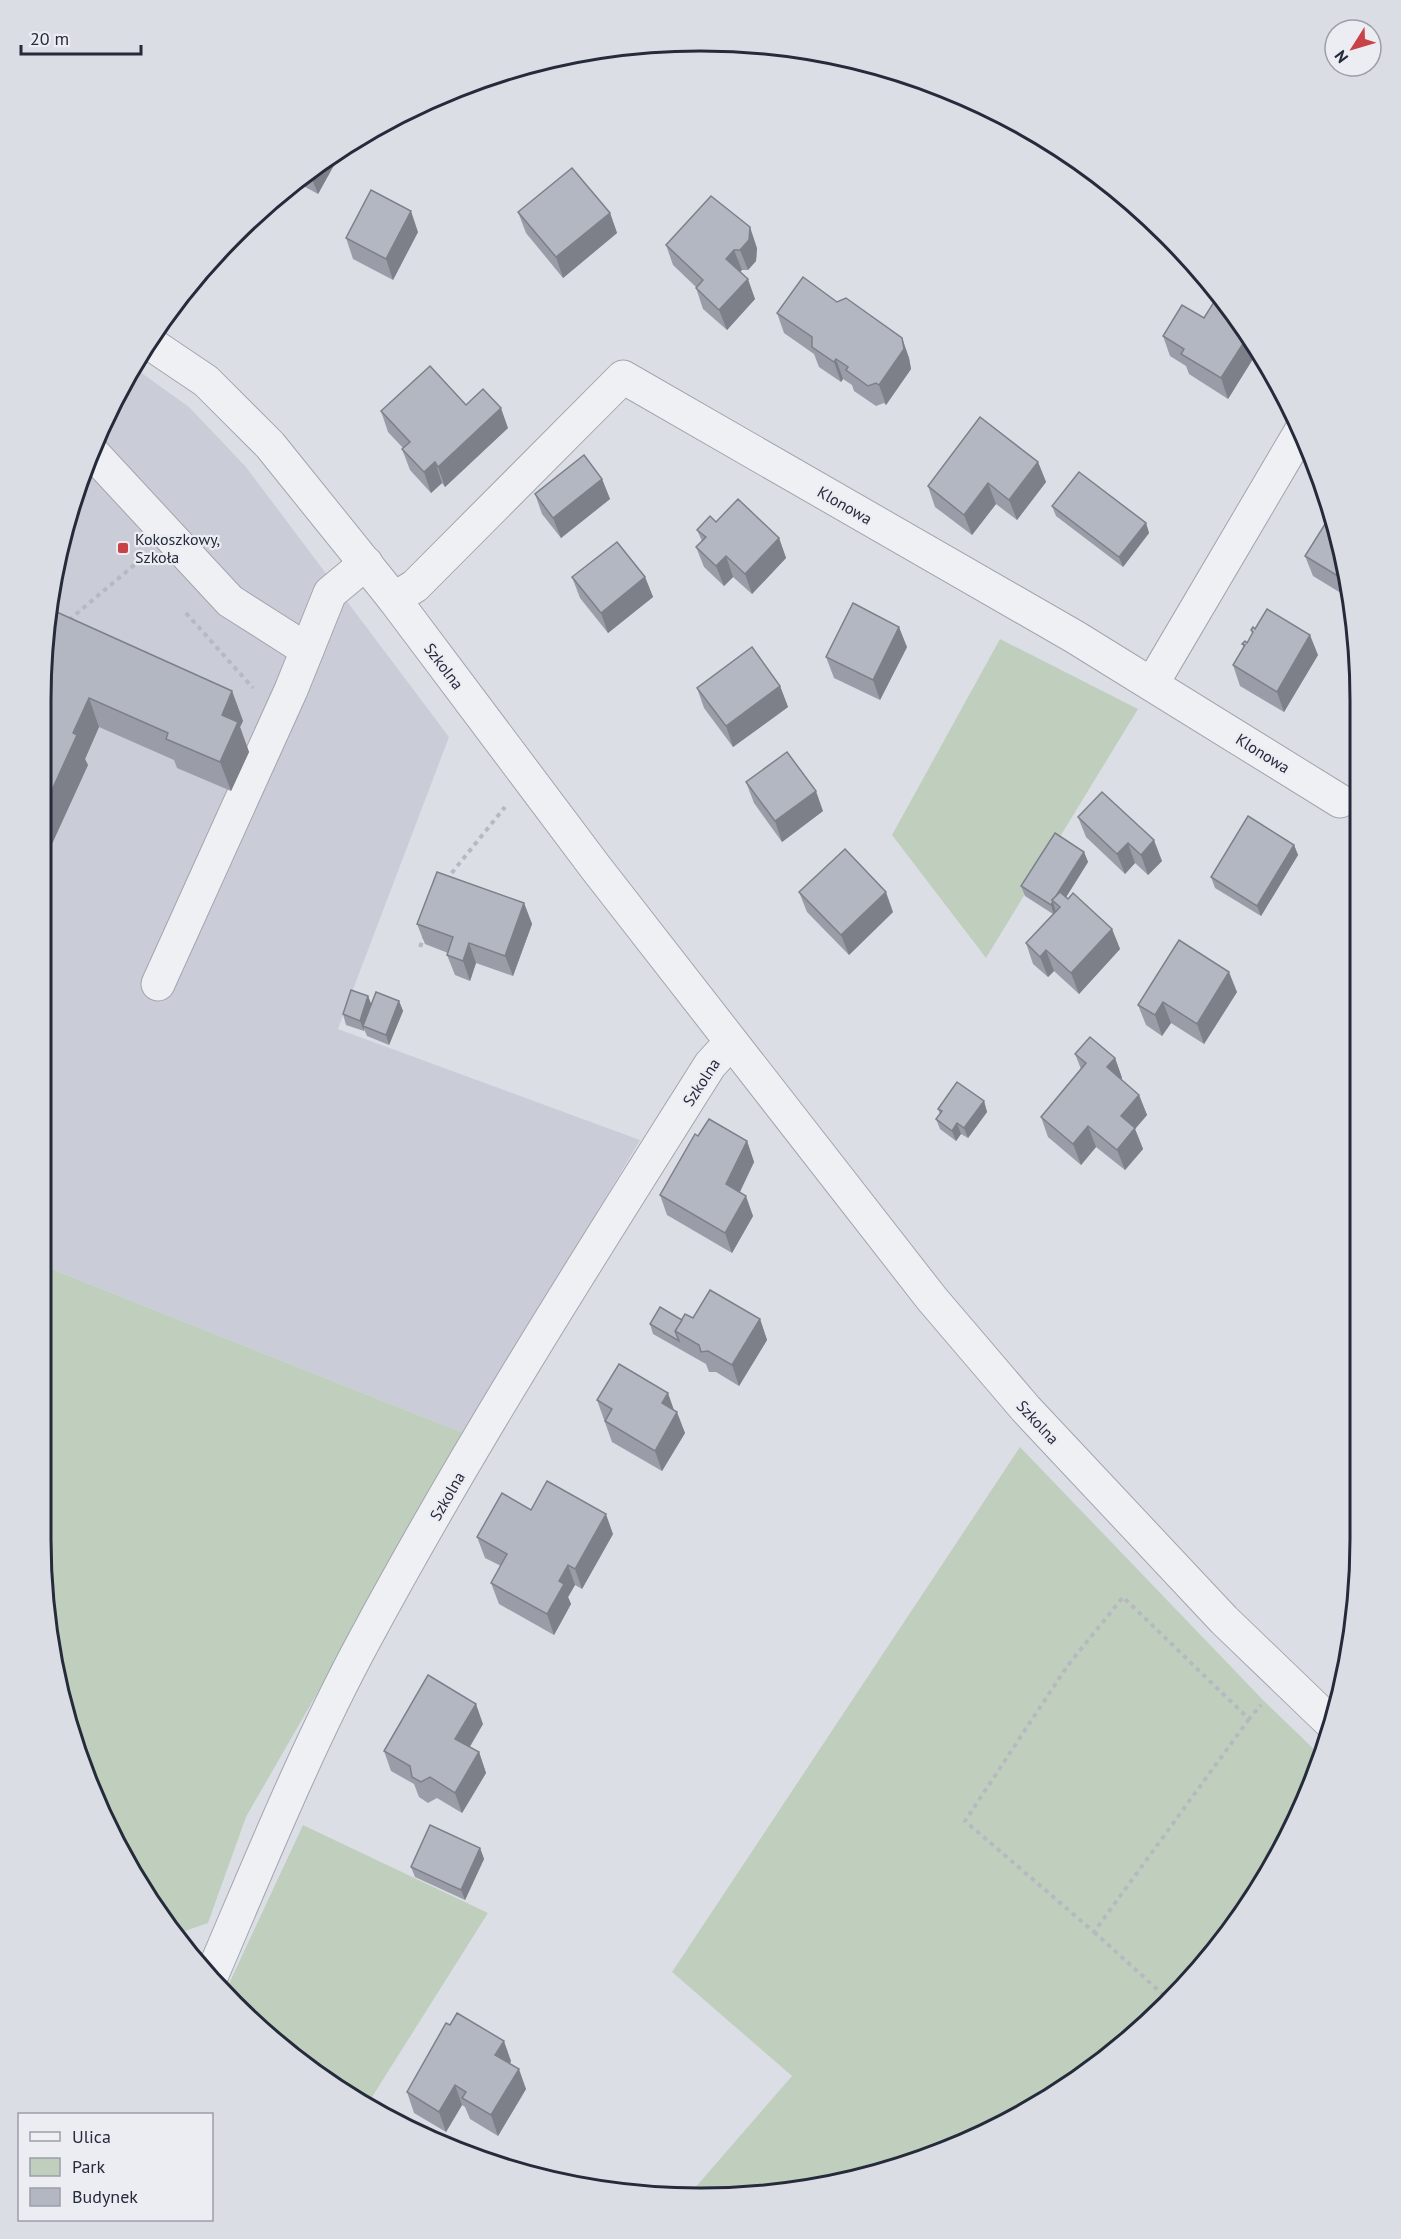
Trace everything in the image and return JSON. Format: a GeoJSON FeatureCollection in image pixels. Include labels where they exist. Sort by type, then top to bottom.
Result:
{"type":"FeatureCollection","features":[{"type":"Feature","properties":{"kind":"street","name":"Szkolna"},"geometry":{"type":"LineString","coordinates":[[156,347],[206,381],[270,445],[366,564],[731,1042],[932,1299],[1026,1409],[1224,1620],[1325,1717]]}},
{"type":"Feature","properties":{"kind":"street","name":"Klonowa"},"geometry":{"type":"LineString","coordinates":[[393,599],[415,586],[623,377],[1075,637],[1340,801]]}},
{"type":"Feature","properties":{"kind":"street"},"geometry":{"type":"LineString","coordinates":[[1152,684],[1296,440]]}},
{"type":"Feature","properties":{"kind":"street"},"geometry":{"type":"LineString","coordinates":[[98,458],[230,601],[307,650]]}},
{"type":"Feature","properties":{"kind":"street"},"geometry":{"type":"LineString","coordinates":[[158,984],[291,690],[330,592],[366,564]]}},
{"type":"Feature","properties":{"kind":"street","name":"Szkolna"},"geometry":{"type":"LineString","coordinates":[[214,1969],[283,1809],[364,1640],[527,1357],[710,1065],[731,1042]]}},
{"type":"Feature","properties":{"kind":"path"},"geometry":{"type":"LineString","coordinates":[[64,624],[139,561]]}},
{"type":"Feature","properties":{"kind":"path"},"geometry":{"type":"LineString","coordinates":[[442,889],[446,879],[498,812],[511,802]]}},
{"type":"Feature","properties":{"kind":"path"},"geometry":{"type":"LineString","coordinates":[[420,947],[428,928]]}},
{"type":"Feature","properties":{"kind":"path"},"geometry":{"type":"LineString","coordinates":[[1163,1995],[965,1821],[1068,1665],[1123,1597],[1249,1719]]}},
{"type":"Feature","properties":{"kind":"path"},"geometry":{"type":"LineString","coordinates":[[1094,1932],[1264,1701]]}},
{"type":"Feature","properties":{"kind":"shaded area"},"geometry":{"type":"Polygon","coordinates":[[[140,372],[189,407],[246,467],[449,737],[338,1029],[640,1140],[466,1434],[51,1269],[52,658],[63,574],[85,492],[118,413],[140,372]]]}},
{"type":"Feature","properties":{"kind":"green space"},"geometry":{"type":"Polygon","coordinates":[[[1000,639],[1138,709],[986,958],[892,835],[1000,639]]]}},
{"type":"Feature","properties":{"kind":"green space"},"geometry":{"type":"Polygon","coordinates":[[[51,1269],[466,1434],[246,1817],[208,1923],[183,1932],[160,1899],[118,1826],[100,1787],[73,1707],[63,1665],[52,1581],[51,1269]]]}},
{"type":"Feature","properties":{"kind":"green space"},"geometry":{"type":"Polygon","coordinates":[[[1020,1447],[1264,1701],[1315,1750],[1283,1826],[1241,1899],[1189,1967],[1160,1998],[1096,2054],[1061,2079],[988,2121],[909,2154],[827,2176],[743,2187],[695,2188],[792,2076],[672,1972],[1020,1447]]]}},
{"type":"Feature","properties":{"kind":"green space"},"geometry":{"type":"Polygon","coordinates":[[[303,1825],[488,1913],[371,2098],[305,2054],[272,2027],[229,1985],[303,1825]]]}},
{"type":"Feature","properties":{"kind":"building"},"geometry":{"type":"Polygon","coordinates":[[[572,168],[610,213],[556,257],[518,212],[572,168]]]}},
{"type":"Feature","properties":{"kind":"building"},"geometry":{"type":"Polygon","coordinates":[[[371,190],[411,211],[386,259],[346,238],[371,190]]]}},
{"type":"Feature","properties":{"kind":"building"},"geometry":{"type":"Polygon","coordinates":[[[711,196],[750,227],[749,240],[740,250],[734,250],[726,259],[748,279],[719,310],[696,288],[703,280],[666,245],[711,196]]]}},
{"type":"Feature","properties":{"kind":"building"},"geometry":{"type":"Polygon","coordinates":[[[803,277],[837,302],[846,298],[902,338],[904,349],[879,385],[876,383],[868,386],[846,370],[848,367],[836,359],[834,362],[812,347],[812,337],[777,313],[803,277]]]}},
{"type":"Feature","properties":{"kind":"building"},"geometry":{"type":"Polygon","coordinates":[[[1214,302],[1243,343],[1221,378],[1181,354],[1184,349],[1163,336],[1182,305],[1204,318],[1214,302]]]}},
{"type":"Feature","properties":{"kind":"building"},"geometry":{"type":"Polygon","coordinates":[[[430,366],[466,405],[483,389],[501,408],[438,467],[435,462],[424,472],[402,449],[410,442],[381,411],[430,366]]]}},
{"type":"Feature","properties":{"kind":"building"},"geometry":{"type":"Polygon","coordinates":[[[980,417],[1038,462],[1009,500],[988,483],[964,515],[928,486],[980,417]]]}},
{"type":"Feature","properties":{"kind":"building"},"geometry":{"type":"Polygon","coordinates":[[[584,455],[602,479],[553,518],[535,494],[584,455]]]}},
{"type":"Feature","properties":{"kind":"building"},"geometry":{"type":"Polygon","coordinates":[[[1079,472],[1146,523],[1119,557],[1052,506],[1079,472]]]}},
{"type":"Feature","properties":{"kind":"building"},"geometry":{"type":"Polygon","coordinates":[[[738,499],[779,538],[745,574],[726,556],[716,566],[696,547],[706,537],[697,530],[710,516],[716,522],[738,499]]]}},
{"type":"Feature","properties":{"kind":"building"},"geometry":{"type":"Polygon","coordinates":[[[1325,523],[1338,576],[1305,556],[1325,523]]]}},
{"type":"Feature","properties":{"kind":"building"},"geometry":{"type":"Polygon","coordinates":[[[617,542],[645,577],[601,613],[572,577],[617,542]]]}},
{"type":"Feature","properties":{"kind":"building"},"geometry":{"type":"Polygon","coordinates":[[[853,603],[899,627],[873,680],[826,657],[853,603]]]}},
{"type":"Feature","properties":{"kind":"building"},"geometry":{"type":"Polygon","coordinates":[[[1267,609],[1310,635],[1277,692],[1233,665],[1245,645],[1242,644],[1245,641],[1247,643],[1253,632],[1251,630],[1253,627],[1255,629],[1267,609]]]}},
{"type":"Feature","properties":{"kind":"building"},"geometry":{"type":"Polygon","coordinates":[[[58,612],[232,691],[222,715],[238,722],[220,762],[166,739],[168,733],[89,698],[73,733],[77,735],[51,792],[52,658],[58,612]]]}},
{"type":"Feature","properties":{"kind":"building"},"geometry":{"type":"Polygon","coordinates":[[[752,647],[780,686],[726,726],[697,688],[752,647]]]}},
{"type":"Feature","properties":{"kind":"building"},"geometry":{"type":"Polygon","coordinates":[[[787,752],[816,791],[775,821],[746,782],[787,752]]]}},
{"type":"Feature","properties":{"kind":"building"},"geometry":{"type":"Polygon","coordinates":[[[1102,792],[1154,840],[1141,855],[1128,843],[1117,854],[1078,817],[1102,792]]]}},
{"type":"Feature","properties":{"kind":"building"},"geometry":{"type":"Polygon","coordinates":[[[1248,816],[1294,845],[1257,906],[1211,877],[1248,816]]]}},
{"type":"Feature","properties":{"kind":"building"},"geometry":{"type":"Polygon","coordinates":[[[1055,833],[1084,852],[1051,905],[1021,886],[1055,833]]]}},
{"type":"Feature","properties":{"kind":"building"},"geometry":{"type":"Polygon","coordinates":[[[845,849],[886,892],[841,935],[799,892],[845,849]]]}},
{"type":"Feature","properties":{"kind":"building"},"geometry":{"type":"Polygon","coordinates":[[[437,872],[524,903],[505,956],[469,943],[463,961],[447,955],[453,937],[417,924],[437,872]]]}},
{"type":"Feature","properties":{"kind":"building"},"geometry":{"type":"Polygon","coordinates":[[[1060,892],[1068,899],[1073,893],[1112,929],[1071,973],[1046,950],[1040,957],[1026,943],[1060,907],[1052,900],[1060,892]]]}},
{"type":"Feature","properties":{"kind":"building"},"geometry":{"type":"Polygon","coordinates":[[[1179,940],[1229,972],[1197,1024],[1163,1002],[1155,1015],[1138,1005],[1179,940]]]}},
{"type":"Feature","properties":{"kind":"building"},"geometry":{"type":"Polygon","coordinates":[[[351,990],[368,996],[360,1021],[343,1014],[351,990]]]}},
{"type":"Feature","properties":{"kind":"building"},"geometry":{"type":"Polygon","coordinates":[[[376,992],[399,1001],[386,1035],[363,1026],[376,992]]]}},
{"type":"Feature","properties":{"kind":"building"},"geometry":{"type":"Polygon","coordinates":[[[1090,1037],[1115,1058],[1107,1067],[1139,1095],[1121,1116],[1135,1128],[1117,1150],[1088,1126],[1073,1144],[1041,1117],[1086,1063],[1075,1054],[1090,1037]]]}},
{"type":"Feature","properties":{"kind":"building"},"geometry":{"type":"Polygon","coordinates":[[[957,1082],[984,1101],[964,1128],[957,1123],[952,1131],[936,1119],[942,1111],[938,1109],[957,1082]]]}},
{"type":"Feature","properties":{"kind":"building"},"geometry":{"type":"Polygon","coordinates":[[[709,1119],[747,1141],[726,1184],[746,1196],[725,1233],[660,1195],[695,1134],[698,1136],[709,1119]]]}},
{"type":"Feature","properties":{"kind":"building"},"geometry":{"type":"Polygon","coordinates":[[[710,1290],[760,1319],[732,1365],[708,1351],[701,1352],[699,1345],[675,1331],[685,1314],[693,1318],[710,1290]]]}},
{"type":"Feature","properties":{"kind":"building"},"geometry":{"type":"Polygon","coordinates":[[[660,1307],[682,1320],[675,1331],[679,1341],[650,1324],[660,1307]]]}},
{"type":"Feature","properties":{"kind":"building"},"geometry":{"type":"Polygon","coordinates":[[[619,1364],[668,1393],[662,1403],[677,1412],[655,1451],[605,1421],[612,1409],[597,1400],[619,1364]]]}},
{"type":"Feature","properties":{"kind":"building"},"geometry":{"type":"Polygon","coordinates":[[[547,1481],[606,1514],[575,1569],[568,1565],[559,1581],[564,1584],[547,1614],[491,1583],[507,1554],[477,1537],[502,1493],[531,1510],[547,1481]]]}},
{"type":"Feature","properties":{"kind":"building"},"geometry":{"type":"Polygon","coordinates":[[[428,1675],[476,1704],[455,1739],[479,1752],[455,1793],[430,1777],[421,1782],[412,1777],[410,1766],[384,1751],[428,1675]]]}},
{"type":"Feature","properties":{"kind":"building"},"geometry":{"type":"Polygon","coordinates":[[[430,1825],[480,1848],[461,1890],[411,1867],[430,1825]]]}},
{"type":"Feature","properties":{"kind":"building"},"geometry":{"type":"Polygon","coordinates":[[[457,2013],[504,2041],[495,2055],[519,2069],[491,2115],[462,2098],[466,2092],[455,2085],[439,2112],[407,2092],[446,2023],[450,2025],[457,2013]]]}},
{"type":"Feature","properties":{"kind":"place","name":"Kokoszkowy, Szkoła"},"geometry":{"type":"Point","coordinates":[123,548]}}]}
